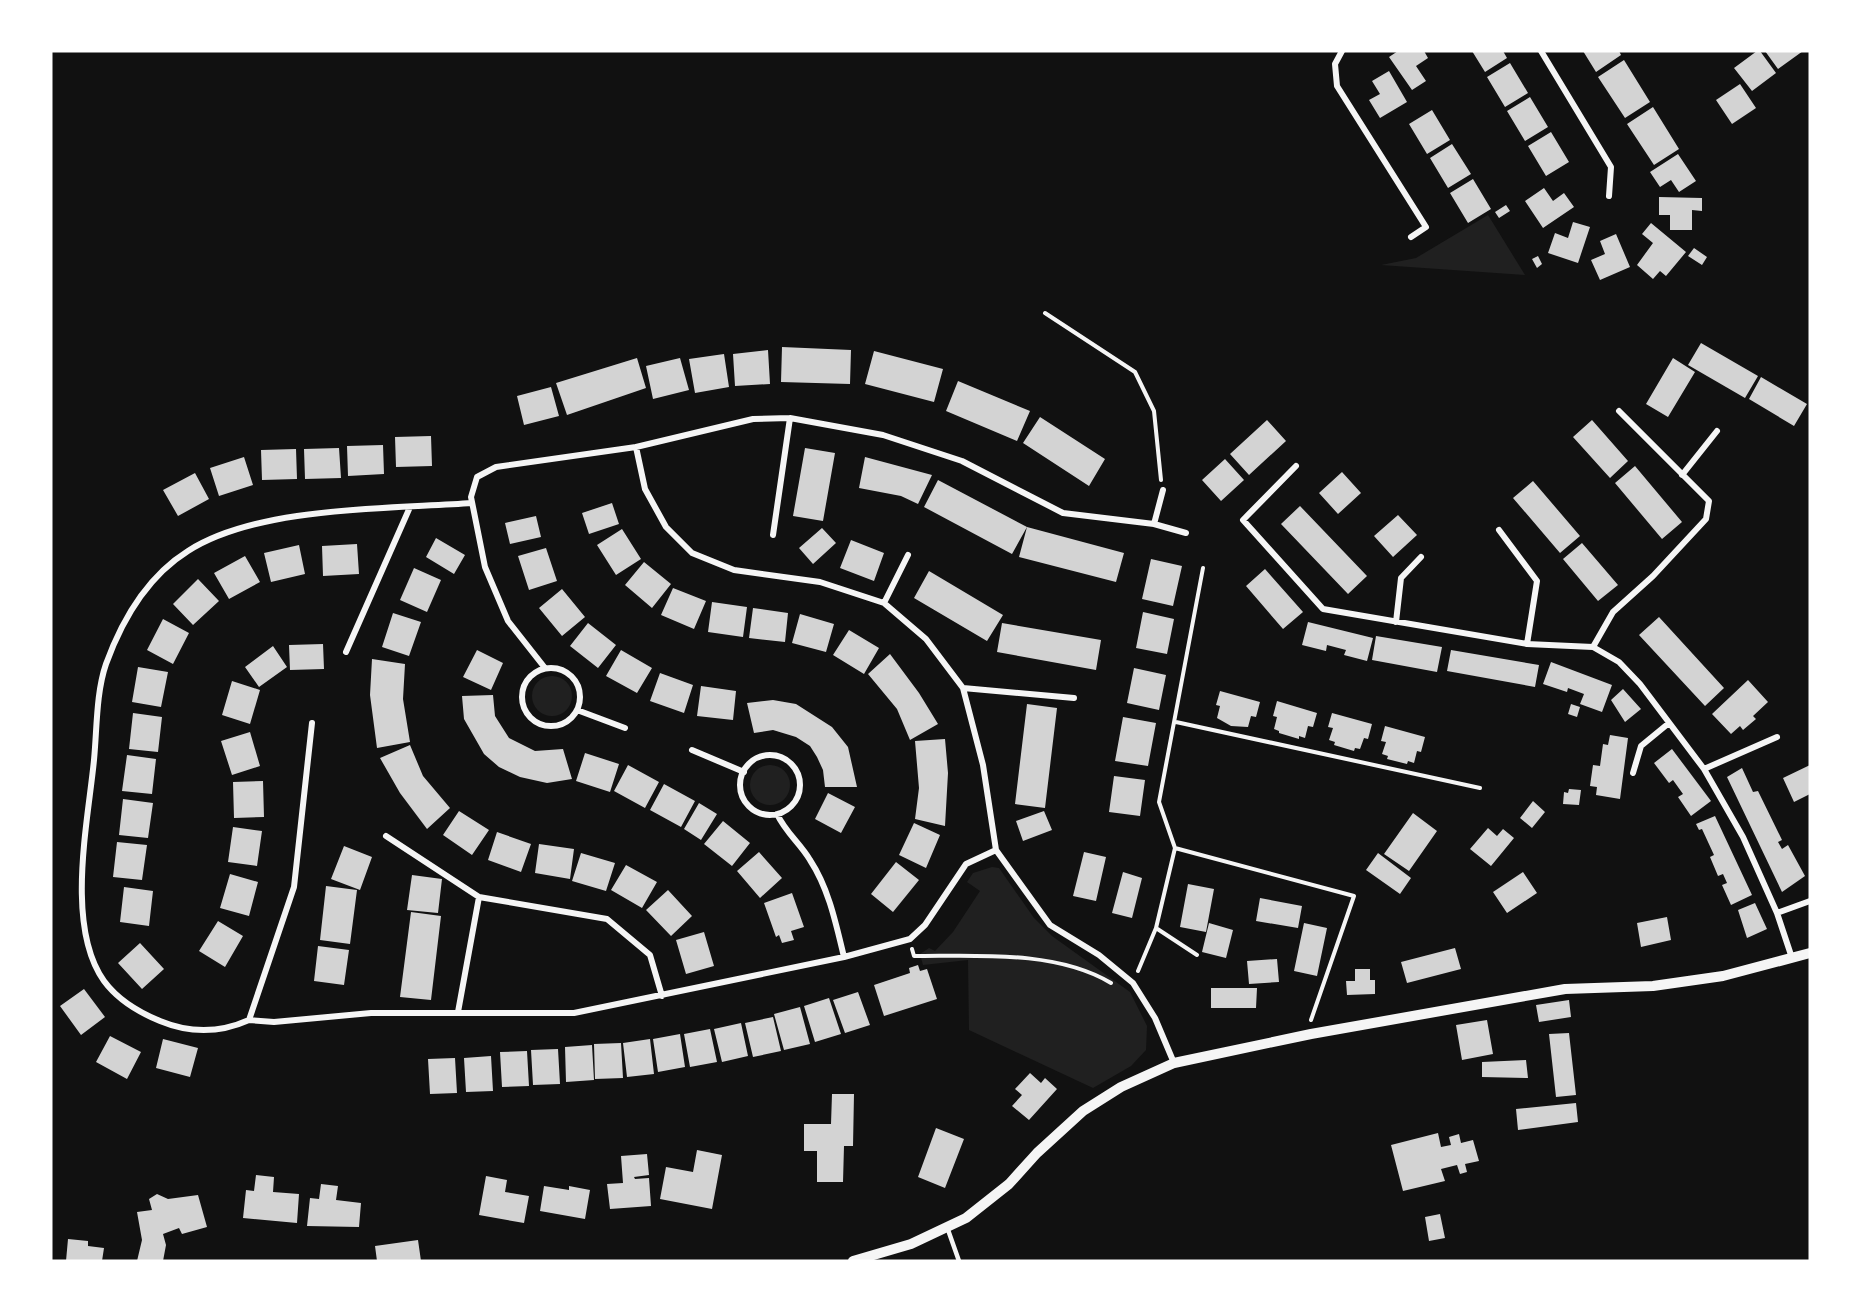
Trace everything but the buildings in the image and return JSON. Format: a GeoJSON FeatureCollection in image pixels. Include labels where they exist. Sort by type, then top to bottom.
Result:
{"type":"FeatureCollection","features":[{"type":"Feature","properties":{"kind":"street"},"geometry":{"type":"LineString","coordinates":[[1342,51],[1335,64],[1337,86],[1426,227],[1411,237]]}},
{"type":"Feature","properties":{"kind":"street"},"geometry":{"type":"LineString","coordinates":[[1541,51],[1611,167],[1609,196]]}},
{"type":"Feature","properties":{"kind":"street"},"geometry":{"type":"LineString","coordinates":[[1593,647],[1613,612],[1653,576],[1706,519],[1709,501],[1619,411]]}},
{"type":"Feature","properties":{"kind":"street"},"geometry":{"type":"LineString","coordinates":[[772,535],[790,418]]}},
{"type":"Feature","properties":{"kind":"street"},"geometry":{"type":"LineString","coordinates":[[545,668],[508,621],[485,567],[471,497],[477,477],[495,467],[636,447],[753,419],[790,418],[883,435],[963,460],[1063,513],[1154,524],[1186,533]]}},
{"type":"Feature","properties":{"kind":"street"},"geometry":{"type":"LineString","coordinates":[[1682,476],[1717,431]]}},
{"type":"Feature","properties":{"kind":"street"},"geometry":{"type":"LineString","coordinates":[[636,447],[645,489],[666,527],[692,553],[734,570],[820,582],[884,603],[926,639],[963,688],[982,765],[996,850],[1050,925],[1099,954],[1133,983],[1155,1018],[1174,1063]]}},
{"type":"Feature","properties":{"kind":"street"},"geometry":{"type":"LineString","coordinates":[[1296,466],[1243,520],[1323,609],[1527,644],[1593,647],[1619,662],[1670,723],[1704,769],[1743,837],[1777,913],[1792,958]]}},
{"type":"Feature","properties":{"kind":"street"},"geometry":{"type":"LineString","coordinates":[[1154,524],[1163,490]]}},
{"type":"Feature","properties":{"kind":"street"},"geometry":{"type":"LineString","coordinates":[[472,503],[267,520],[220,534],[189,550],[164,569],[146,589],[122,626],[105,667],[84,835],[81,888],[88,943],[103,980],[122,1000],[141,1013],[173,1026],[201,1030],[234,1026],[249,1020],[274,1022],[371,1013],[574,1013],[844,957],[889,947],[910,939],[925,925],[966,864],[996,850]]}},
{"type":"Feature","properties":{"kind":"street"},"geometry":{"type":"LineString","coordinates":[[346,652],[410,507]]}},
{"type":"Feature","properties":{"kind":"street"},"geometry":{"type":"LineString","coordinates":[[1499,530],[1537,581],[1527,644]]}},
{"type":"Feature","properties":{"kind":"street"},"geometry":{"type":"LineString","coordinates":[[884,603],[908,555]]}},
{"type":"Feature","properties":{"kind":"street"},"geometry":{"type":"LineString","coordinates":[[1396,622],[1401,578],[1421,557]]}},
{"type":"Feature","properties":{"kind":"street"},"geometry":{"type":"LineString","coordinates":[[554,667],[571,675],[580,692],[577,710],[571,718],[554,726],[534,721],[527,714],[521,696],[523,686],[528,678],[545,668],[554,667]]}},
{"type":"Feature","properties":{"kind":"street"},"geometry":{"type":"LineString","coordinates":[[963,688],[1074,698]]}},
{"type":"Feature","properties":{"kind":"street"},"geometry":{"type":"LineString","coordinates":[[577,710],[625,728]]}},
{"type":"Feature","properties":{"kind":"street"},"geometry":{"type":"LineString","coordinates":[[249,1020],[294,887],[312,723]]}},
{"type":"Feature","properties":{"kind":"street"},"geometry":{"type":"LineString","coordinates":[[1634,773],[1641,746],[1670,723]]}},
{"type":"Feature","properties":{"kind":"street"},"geometry":{"type":"LineString","coordinates":[[1704,769],[1777,737]]}},
{"type":"Feature","properties":{"kind":"street"},"geometry":{"type":"LineString","coordinates":[[692,750],[744,772]]}},
{"type":"Feature","properties":{"kind":"street"},"geometry":{"type":"LineString","coordinates":[[777,756],[794,767],[800,785],[794,804],[777,814],[768,815],[750,808],[741,791],[744,772],[757,758],[777,756]]}},
{"type":"Feature","properties":{"kind":"street"},"geometry":{"type":"LineString","coordinates":[[777,814],[784,830],[810,859],[832,907],[844,957]]}},
{"type":"Feature","properties":{"kind":"street"},"geometry":{"type":"LineString","coordinates":[[386,836],[479,897],[607,919],[650,955],[662,996]]}},
{"type":"Feature","properties":{"kind":"street"},"geometry":{"type":"LineString","coordinates":[[458,1012],[479,897]]}},
{"type":"Feature","properties":{"kind":"street"},"geometry":{"type":"LineString","coordinates":[[1777,913],[1810,901]]}},
{"type":"Feature","properties":{"kind":"street"},"geometry":{"type":"LineString","coordinates":[[853,1261],[911,1244],[966,1218],[1009,1184],[1037,1153],[1083,1111],[1121,1087],[1174,1063],[1306,1035],[1565,989],[1653,986],[1723,976],[1810,952]]}},
{"type":"Feature","properties":{"kind":"lane"},"geometry":{"type":"LineString","coordinates":[[947,1227],[959,1261]]}},
{"type":"Feature","properties":{"kind":"path"},"geometry":{"type":"LineString","coordinates":[[1045,313],[1135,372],[1154,411],[1163,490]]}},
{"type":"Feature","properties":{"kind":"path"},"geometry":{"type":"LineString","coordinates":[[910,939],[914,956],[998,956],[1033,959],[1094,972],[1119,988],[1133,983],[1156,928],[1175,848],[1159,802],[1176,722],[1203,568]]}},
{"type":"Feature","properties":{"kind":"path"},"geometry":{"type":"LineString","coordinates":[[1176,722],[1480,788]]}},
{"type":"Feature","properties":{"kind":"path"},"geometry":{"type":"LineString","coordinates":[[1175,848],[1354,896],[1306,1035]]}},
{"type":"Feature","properties":{"kind":"path"},"geometry":{"type":"LineString","coordinates":[[1156,928],[1197,955]]}},
{"type":"Feature","properties":{"kind":"shaded area"},"geometry":{"type":"Polygon","coordinates":[[[1488,215],[1525,275],[1381,265],[1416,258],[1488,215]]]}},
{"type":"Feature","properties":{"kind":"shaded area"},"geometry":{"type":"Polygon","coordinates":[[[552,676],[566,682],[572,696],[566,710],[552,716],[538,710],[532,696],[538,682],[552,676]]]}},
{"type":"Feature","properties":{"kind":"shaded area"},"geometry":{"type":"Polygon","coordinates":[[[770,765],[784,771],[790,785],[784,799],[770,805],[756,799],[750,785],[756,771],[770,765]]]}},
{"type":"Feature","properties":{"kind":"shaded area"},"geometry":{"type":"Polygon","coordinates":[[[992,867],[999,868],[1034,918],[1052,936],[1130,992],[1147,1026],[1146,1050],[1131,1066],[1093,1088],[969,1030],[968,960],[923,965],[920,954],[929,948],[935,951],[953,932],[980,891],[967,882],[973,873],[992,867]]]}}]}
